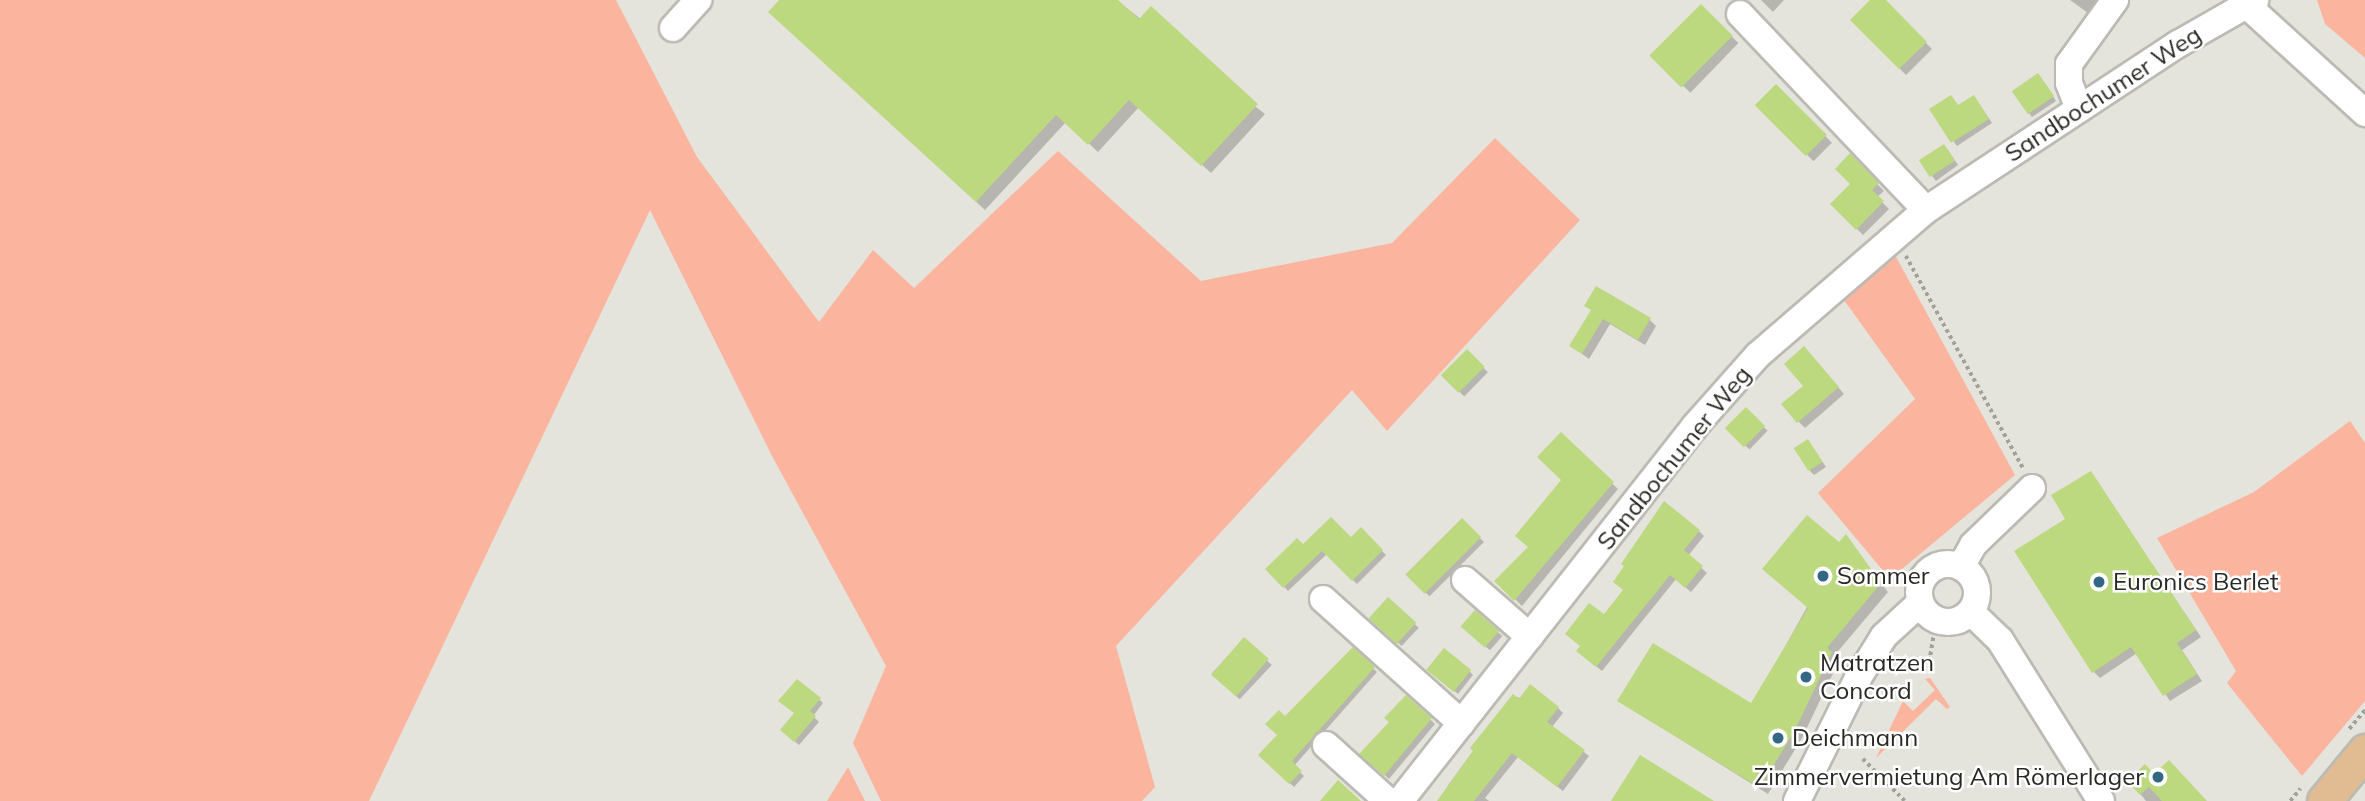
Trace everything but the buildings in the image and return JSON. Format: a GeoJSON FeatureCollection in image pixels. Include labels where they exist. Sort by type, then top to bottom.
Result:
{"type":"FeatureCollection","features":[{"type":"Feature","properties":{"kind":"main road"},"geometry":{"type":"LineString","coordinates":[[2328,799],[2365,751]]}},
{"type":"Feature","properties":{"kind":"street"},"geometry":{"type":"LineString","coordinates":[[673,28],[698,0]]}},
{"type":"Feature","properties":{"kind":"street"},"geometry":{"type":"LineString","coordinates":[[2079,109],[2069,83],[2069,64],[2115,0]]}},
{"type":"Feature","properties":{"kind":"street"},"geometry":{"type":"LineString","coordinates":[[2248,2],[2365,113]]}},
{"type":"Feature","properties":{"kind":"street","name":"Sandbochumer Weg"},"geometry":{"type":"LineString","coordinates":[[1400,801],[1741,372],[1926,210],[2248,2]]}},
{"type":"Feature","properties":{"kind":"street"},"geometry":{"type":"LineString","coordinates":[[1740,14],[1926,210]]}},
{"type":"Feature","properties":{"kind":"street"},"geometry":{"type":"LineString","coordinates":[[1961,567],[1973,545],[2032,488]]}},
{"type":"Feature","properties":{"kind":"street"},"geometry":{"type":"LineString","coordinates":[[1950,564],[1961,567],[1975,582],[1978,592],[1971,612],[1949,623],[1928,612],[1919,591],[1929,571],[1950,564]]}},
{"type":"Feature","properties":{"kind":"street"},"geometry":{"type":"LineString","coordinates":[[1465,580],[1530,637]]}},
{"type":"Feature","properties":{"kind":"street"},"geometry":{"type":"LineString","coordinates":[[1323,599],[1461,723]]}},
{"type":"Feature","properties":{"kind":"street"},"geometry":{"type":"LineString","coordinates":[[1797,801],[1858,678],[1884,636],[1928,612]]}},
{"type":"Feature","properties":{"kind":"street"},"geometry":{"type":"LineString","coordinates":[[1971,612],[2000,640],[2101,801]]}},
{"type":"Feature","properties":{"kind":"street"},"geometry":{"type":"LineString","coordinates":[[1326,744],[1388,801]]}},
{"type":"Feature","properties":{"kind":"path"},"geometry":{"type":"LineString","coordinates":[[1894,236],[2032,488]]}},
{"type":"Feature","properties":{"kind":"path"},"geometry":{"type":"LineString","coordinates":[[1928,612],[1929,662]]}},
{"type":"Feature","properties":{"kind":"path"},"geometry":{"type":"LineString","coordinates":[[1863,759],[1905,801]]}},
{"type":"Feature","properties":{"kind":"shaded area"},"geometry":{"type":"Polygon","coordinates":[[[0,0],[616,0],[697,157],[819,322],[873,250],[914,288],[1058,151],[1201,281],[1392,243],[1495,138],[1580,220],[1387,431],[1352,390],[1116,646],[1155,787],[1142,801],[881,801],[853,743],[886,666],[772,456],[650,210],[369,801],[0,801],[0,0]]]}},
{"type":"Feature","properties":{"kind":"shaded area"},"geometry":{"type":"Polygon","coordinates":[[[2317,0],[2365,0],[2365,58],[2325,24],[2317,0]]]}},
{"type":"Feature","properties":{"kind":"shaded area"},"geometry":{"type":"Polygon","coordinates":[[[1895,255],[2015,475],[1890,579],[1818,493],[1915,399],[1844,300],[1895,255]]]}},
{"type":"Feature","properties":{"kind":"shaded area"},"geometry":{"type":"Polygon","coordinates":[[[2350,421],[2365,443],[2365,701],[2302,776],[2227,683],[2236,671],[2157,538],[2254,492],[2350,421]]]}},
{"type":"Feature","properties":{"kind":"shaded area"},"geometry":{"type":"Polygon","coordinates":[[[1930,678],[1950,707],[1947,709],[1936,699],[1876,758],[1903,701],[1913,711],[1935,690],[1925,679],[1930,678]]]}},
{"type":"Feature","properties":{"kind":"shaded area"},"geometry":{"type":"Polygon","coordinates":[[[848,767],[865,801],[827,801],[848,767]]]}},
{"type":"Feature","properties":{"kind":"place","name":"Sommer"},"geometry":{"type":"Point","coordinates":[1823,576]}},
{"type":"Feature","properties":{"kind":"place","name":"Euronics Berlet"},"geometry":{"type":"Point","coordinates":[2099,582]}},
{"type":"Feature","properties":{"kind":"place","name":"Matratzen Concord"},"geometry":{"type":"Point","coordinates":[1806,677]}},
{"type":"Feature","properties":{"kind":"place","name":"Deichmann"},"geometry":{"type":"Point","coordinates":[1778,738]}},
{"type":"Feature","properties":{"kind":"place","name":"Zimmervermietung Am Römerlager"},"geometry":{"type":"Point","coordinates":[2158,777]}}]}
